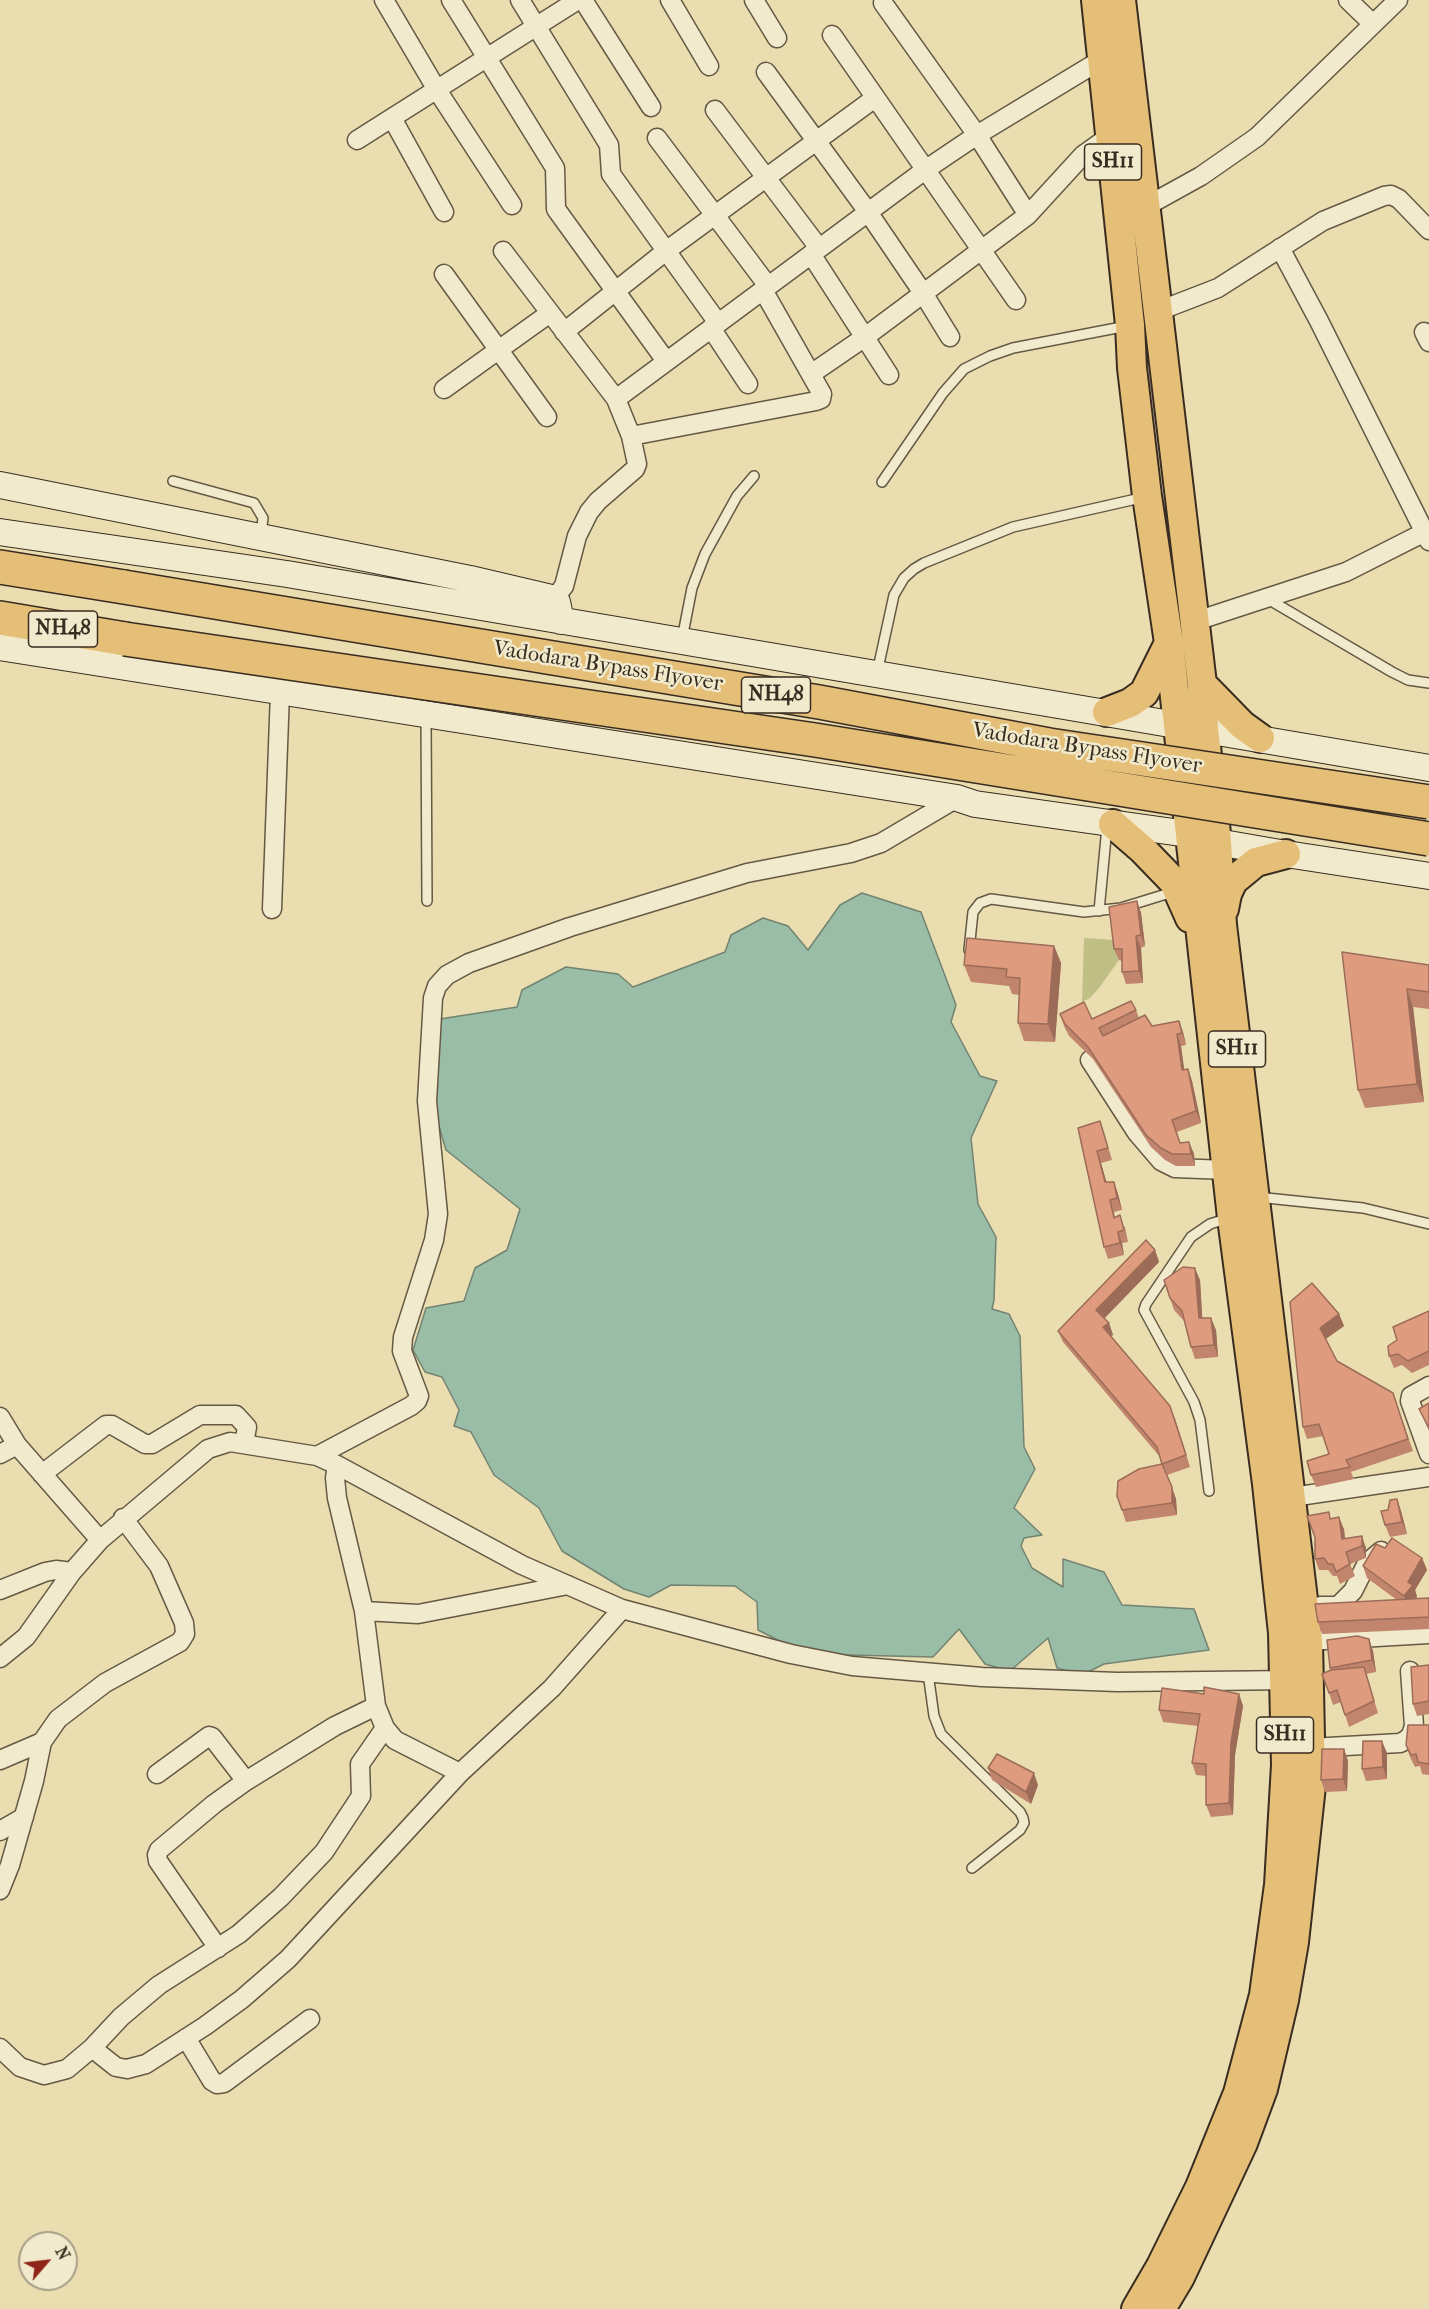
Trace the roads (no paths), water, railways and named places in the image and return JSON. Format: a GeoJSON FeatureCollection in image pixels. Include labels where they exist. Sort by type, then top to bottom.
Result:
{"type":"FeatureCollection","features":[{"type":"Feature","properties":{"kind":"highway","name":"Vadodara Bypass Flyover"},"geometry":{"type":"LineString","coordinates":[[0,567],[819,702],[1049,745],[1429,802]]}},
{"type":"Feature","properties":{"kind":"highway","name":"Vadodara Bypass Flyover"},"geometry":{"type":"LineString","coordinates":[[0,618],[125,639],[815,740],[1429,839]]}},
{"type":"Feature","properties":{"kind":"main road","name":"SH11"},"geometry":{"type":"LineString","coordinates":[[1096,0],[1115,52],[1144,207],[1169,404],[1202,684],[1190,727],[1188,834],[1283,1633],[1296,1680],[1310,1748],[1311,1786],[1294,1942],[1284,2000],[1263,2089],[1243,2143],[1180,2277],[1161,2309]]}},
{"type":"Feature","properties":{"kind":"main road","name":"SH11"},"geometry":{"type":"LineString","coordinates":[[1121,0],[1115,52],[1111,135],[1130,325],[1132,368],[1147,496],[1169,643],[1217,842],[1222,925],[1308,1641],[1296,1680],[1286,1765],[1279,1885],[1264,1995],[1238,2093],[1200,2187],[1161,2266],[1136,2309]]}},
{"type":"Feature","properties":{"kind":"main road"},"geometry":{"type":"LineString","coordinates":[[1107,712],[1130,704],[1144,693],[1169,643]]}},
{"type":"Feature","properties":{"kind":"main road"},"geometry":{"type":"LineString","coordinates":[[1202,684],[1242,725],[1260,738]]}},
{"type":"Feature","properties":{"kind":"main road"},"geometry":{"type":"LineString","coordinates":[[1110,824],[1174,882],[1203,950]]}},
{"type":"Feature","properties":{"kind":"main road"},"geometry":{"type":"LineString","coordinates":[[1222,925],[1227,894],[1233,881],[1256,862],[1286,854]]}},
{"type":"Feature","properties":{"kind":"street"},"geometry":{"type":"LineString","coordinates":[[384,0],[437,90],[512,205]]}},
{"type":"Feature","properties":{"kind":"street"},"geometry":{"type":"LineString","coordinates":[[451,0],[555,168],[556,208],[666,362]]}},
{"type":"Feature","properties":{"kind":"street"},"geometry":{"type":"LineString","coordinates":[[520,0],[609,145],[611,174],[666,251],[748,384]]}},
{"type":"Feature","properties":{"kind":"street"},"geometry":{"type":"LineString","coordinates":[[357,140],[580,0],[651,107]]}},
{"type":"Feature","properties":{"kind":"street"},"geometry":{"type":"LineString","coordinates":[[670,0],[709,66]]}},
{"type":"Feature","properties":{"kind":"street"},"geometry":{"type":"LineString","coordinates":[[754,0],[777,38]]}},
{"type":"Feature","properties":{"kind":"street"},"geometry":{"type":"LineString","coordinates":[[1348,0],[1373,24]]}},
{"type":"Feature","properties":{"kind":"street"},"geometry":{"type":"LineString","coordinates":[[1144,207],[1201,176],[1257,137],[1398,0]]}},
{"type":"Feature","properties":{"kind":"street"},"geometry":{"type":"LineString","coordinates":[[883,3],[977,135],[1028,215]]}},
{"type":"Feature","properties":{"kind":"street"},"geometry":{"type":"LineString","coordinates":[[832,35],[1016,300]]}},
{"type":"Feature","properties":{"kind":"street"},"geometry":{"type":"LineString","coordinates":[[616,399],[925,170],[977,135],[1115,52]]}},
{"type":"Feature","properties":{"kind":"street"},"geometry":{"type":"LineString","coordinates":[[766,72],[868,212],[950,337]]}},
{"type":"Feature","properties":{"kind":"street"},"geometry":{"type":"LineString","coordinates":[[564,332],[714,214],[875,98]]}},
{"type":"Feature","properties":{"kind":"street"},"geometry":{"type":"LineString","coordinates":[[715,110],[766,178],[815,251],[889,375]]}},
{"type":"Feature","properties":{"kind":"street"},"geometry":{"type":"LineString","coordinates":[[392,118],[444,212]]}},
{"type":"Feature","properties":{"kind":"street"},"geometry":{"type":"LineString","coordinates":[[811,374],[866,337],[1028,215],[1083,155],[1111,135]]}},
{"type":"Feature","properties":{"kind":"street"},"geometry":{"type":"LineString","coordinates":[[631,436],[816,402],[821,399],[822,394],[766,288],[657,138]]}},
{"type":"Feature","properties":{"kind":"street"},"geometry":{"type":"LineString","coordinates":[[1156,312],[1218,288],[1323,221],[1384,196],[1391,195],[1399,199],[1429,230]]}},
{"type":"Feature","properties":{"kind":"street"},"geometry":{"type":"LineString","coordinates":[[1193,622],[1346,572],[1428,534],[1280,248]]}},
{"type":"Feature","properties":{"kind":"street"},"geometry":{"type":"LineString","coordinates":[[503,251],[616,399],[631,436],[637,464],[635,469],[598,501],[589,512],[577,536],[558,610]]}},
{"type":"Feature","properties":{"kind":"street"},"geometry":{"type":"LineString","coordinates":[[444,274],[547,417]]}},
{"type":"Feature","properties":{"kind":"street"},"geometry":{"type":"LineString","coordinates":[[444,389],[550,313]]}},
{"type":"Feature","properties":{"kind":"street"},"geometry":{"type":"LineString","coordinates":[[0,485],[470,579],[558,610],[682,641],[1429,768]]}},
{"type":"Feature","properties":{"kind":"street"},"geometry":{"type":"LineString","coordinates":[[0,532],[287,574],[558,610]]}},
{"type":"Feature","properties":{"kind":"street"},"geometry":{"type":"LineString","coordinates":[[0,647],[957,798],[975,804],[1188,834],[1217,842],[1429,876]]}},
{"type":"Feature","properties":{"kind":"street"},"geometry":{"type":"LineString","coordinates":[[272,909],[280,692]]}},
{"type":"Feature","properties":{"kind":"street"},"geometry":{"type":"LineString","coordinates":[[317,1456],[411,1406],[419,1396],[404,1361],[402,1344],[435,1240],[438,1214],[427,1101],[433,998],[437,986],[447,975],[469,963],[570,927],[747,873],[851,853],[881,843],[957,798]]}},
{"type":"Feature","properties":{"kind":"street"},"geometry":{"type":"LineString","coordinates":[[1090,1060],[1137,1133],[1161,1161],[1175,1168],[1227,1170]]}},
{"type":"Feature","properties":{"kind":"street"},"geometry":{"type":"LineString","coordinates":[[1429,1386],[1411,1396],[1410,1401],[1429,1454]]}},
{"type":"Feature","properties":{"kind":"street"},"geometry":{"type":"LineString","coordinates":[[42,1474],[106,1425],[112,1425],[145,1444],[152,1444],[200,1415],[236,1415],[247,1427],[244,1444]]}},
{"type":"Feature","properties":{"kind":"street"},"geometry":{"type":"LineString","coordinates":[[0,1417],[17,1445],[100,1540]]}},
{"type":"Feature","properties":{"kind":"street"},"geometry":{"type":"LineString","coordinates":[[0,1658],[26,1637],[72,1572],[123,1518],[208,1449],[230,1442],[317,1456],[522,1565],[622,1609],[791,1654],[852,1666],[982,1677],[1117,1682],[1296,1680]]}},
{"type":"Feature","properties":{"kind":"street"},"geometry":{"type":"LineString","coordinates":[[0,1454],[17,1445]]}},
{"type":"Feature","properties":{"kind":"street"},"geometry":{"type":"LineString","coordinates":[[337,1465],[335,1478],[337,1498],[364,1611],[376,1706],[385,1728],[395,1740],[460,1773]]}},
{"type":"Feature","properties":{"kind":"street"},"geometry":{"type":"LineString","coordinates":[[1292,1497],[1429,1477]]}},
{"type":"Feature","properties":{"kind":"street"},"geometry":{"type":"LineString","coordinates":[[0,1890],[24,1817],[42,1742],[57,1719],[105,1683],[180,1642],[185,1634],[184,1623],[159,1566],[123,1518]]}},
{"type":"Feature","properties":{"kind":"street"},"geometry":{"type":"LineString","coordinates":[[1304,1605],[1338,1606],[1353,1591],[1367,1563],[1394,1540]]}},
{"type":"Feature","properties":{"kind":"street"},"geometry":{"type":"LineString","coordinates":[[0,1590],[45,1572],[56,1570],[72,1572]]}},
{"type":"Feature","properties":{"kind":"street"},"geometry":{"type":"LineString","coordinates":[[364,1611],[418,1614],[568,1585]]}},
{"type":"Feature","properties":{"kind":"street"},"geometry":{"type":"LineString","coordinates":[[92,2048],[116,2067],[127,2069],[146,2064],[242,1999],[288,1959],[460,1773],[552,1688],[622,1609]]}},
{"type":"Feature","properties":{"kind":"street"},"geometry":{"type":"LineString","coordinates":[[1308,1641],[1429,1634]]}},
{"type":"Feature","properties":{"kind":"street"},"geometry":{"type":"LineString","coordinates":[[1310,1748],[1400,1743],[1406,1740],[1411,1735],[1414,1726],[1410,1671]]}},
{"type":"Feature","properties":{"kind":"street"},"geometry":{"type":"LineString","coordinates":[[219,1948],[158,1861],[159,1850],[214,1804],[246,1781],[335,1726],[376,1706]]}},
{"type":"Feature","properties":{"kind":"street"},"geometry":{"type":"LineString","coordinates":[[0,2048],[20,2067],[44,2075],[67,2069],[92,2048],[121,2017],[159,1985],[219,1948],[281,1897],[324,1852],[361,1796],[360,1764],[385,1728]]}},
{"type":"Feature","properties":{"kind":"street"},"geometry":{"type":"LineString","coordinates":[[157,1774],[209,1736],[216,1739],[246,1781]]}},
{"type":"Feature","properties":{"kind":"street"},"geometry":{"type":"LineString","coordinates":[[0,1760],[42,1742]]}},
{"type":"Feature","properties":{"kind":"street"},"geometry":{"type":"LineString","coordinates":[[0,1831],[24,1817]]}},
{"type":"Feature","properties":{"kind":"street"},"geometry":{"type":"LineString","coordinates":[[186,2038],[212,2081],[217,2084],[224,2083],[310,2019]]}},
{"type":"Feature","properties":{"kind":"lane"},"geometry":{"type":"LineString","coordinates":[[882,483],[943,393],[964,369],[1013,348],[1130,325]]}},
{"type":"Feature","properties":{"kind":"lane"},"geometry":{"type":"LineString","coordinates":[[682,641],[692,588],[705,554],[737,496],[754,476]]}},
{"type":"Feature","properties":{"kind":"lane"},"geometry":{"type":"LineString","coordinates":[[173,481],[255,503],[263,518],[261,537]]}},
{"type":"Feature","properties":{"kind":"lane"},"geometry":{"type":"LineString","coordinates":[[877,675],[894,595],[904,578],[914,569],[1014,527],[1147,496]]}},
{"type":"Feature","properties":{"kind":"lane"},"geometry":{"type":"LineString","coordinates":[[1268,599],[1392,672],[1408,680],[1429,683]]}},
{"type":"Feature","properties":{"kind":"lane"},"geometry":{"type":"LineString","coordinates":[[426,716],[427,901]]}},
{"type":"Feature","properties":{"kind":"lane"},"geometry":{"type":"LineString","coordinates":[[1099,911],[1110,824]]}},
{"type":"Feature","properties":{"kind":"lane"},"geometry":{"type":"LineString","coordinates":[[968,957],[973,912],[980,903],[991,899],[1084,912],[1121,908],[1178,891]]}},
{"type":"Feature","properties":{"kind":"lane"},"geometry":{"type":"LineString","coordinates":[[1255,1197],[1363,1208],[1429,1224]]}},
{"type":"Feature","properties":{"kind":"lane"},"geometry":{"type":"LineString","coordinates":[[1209,1491],[1200,1420],[1194,1402],[1144,1310],[1191,1237],[1210,1224],[1232,1218]]}},
{"type":"Feature","properties":{"kind":"lane"},"geometry":{"type":"LineString","coordinates":[[928,1673],[934,1716],[941,1734],[1023,1818],[1024,1823],[1020,1830],[972,1868]]}}]}
